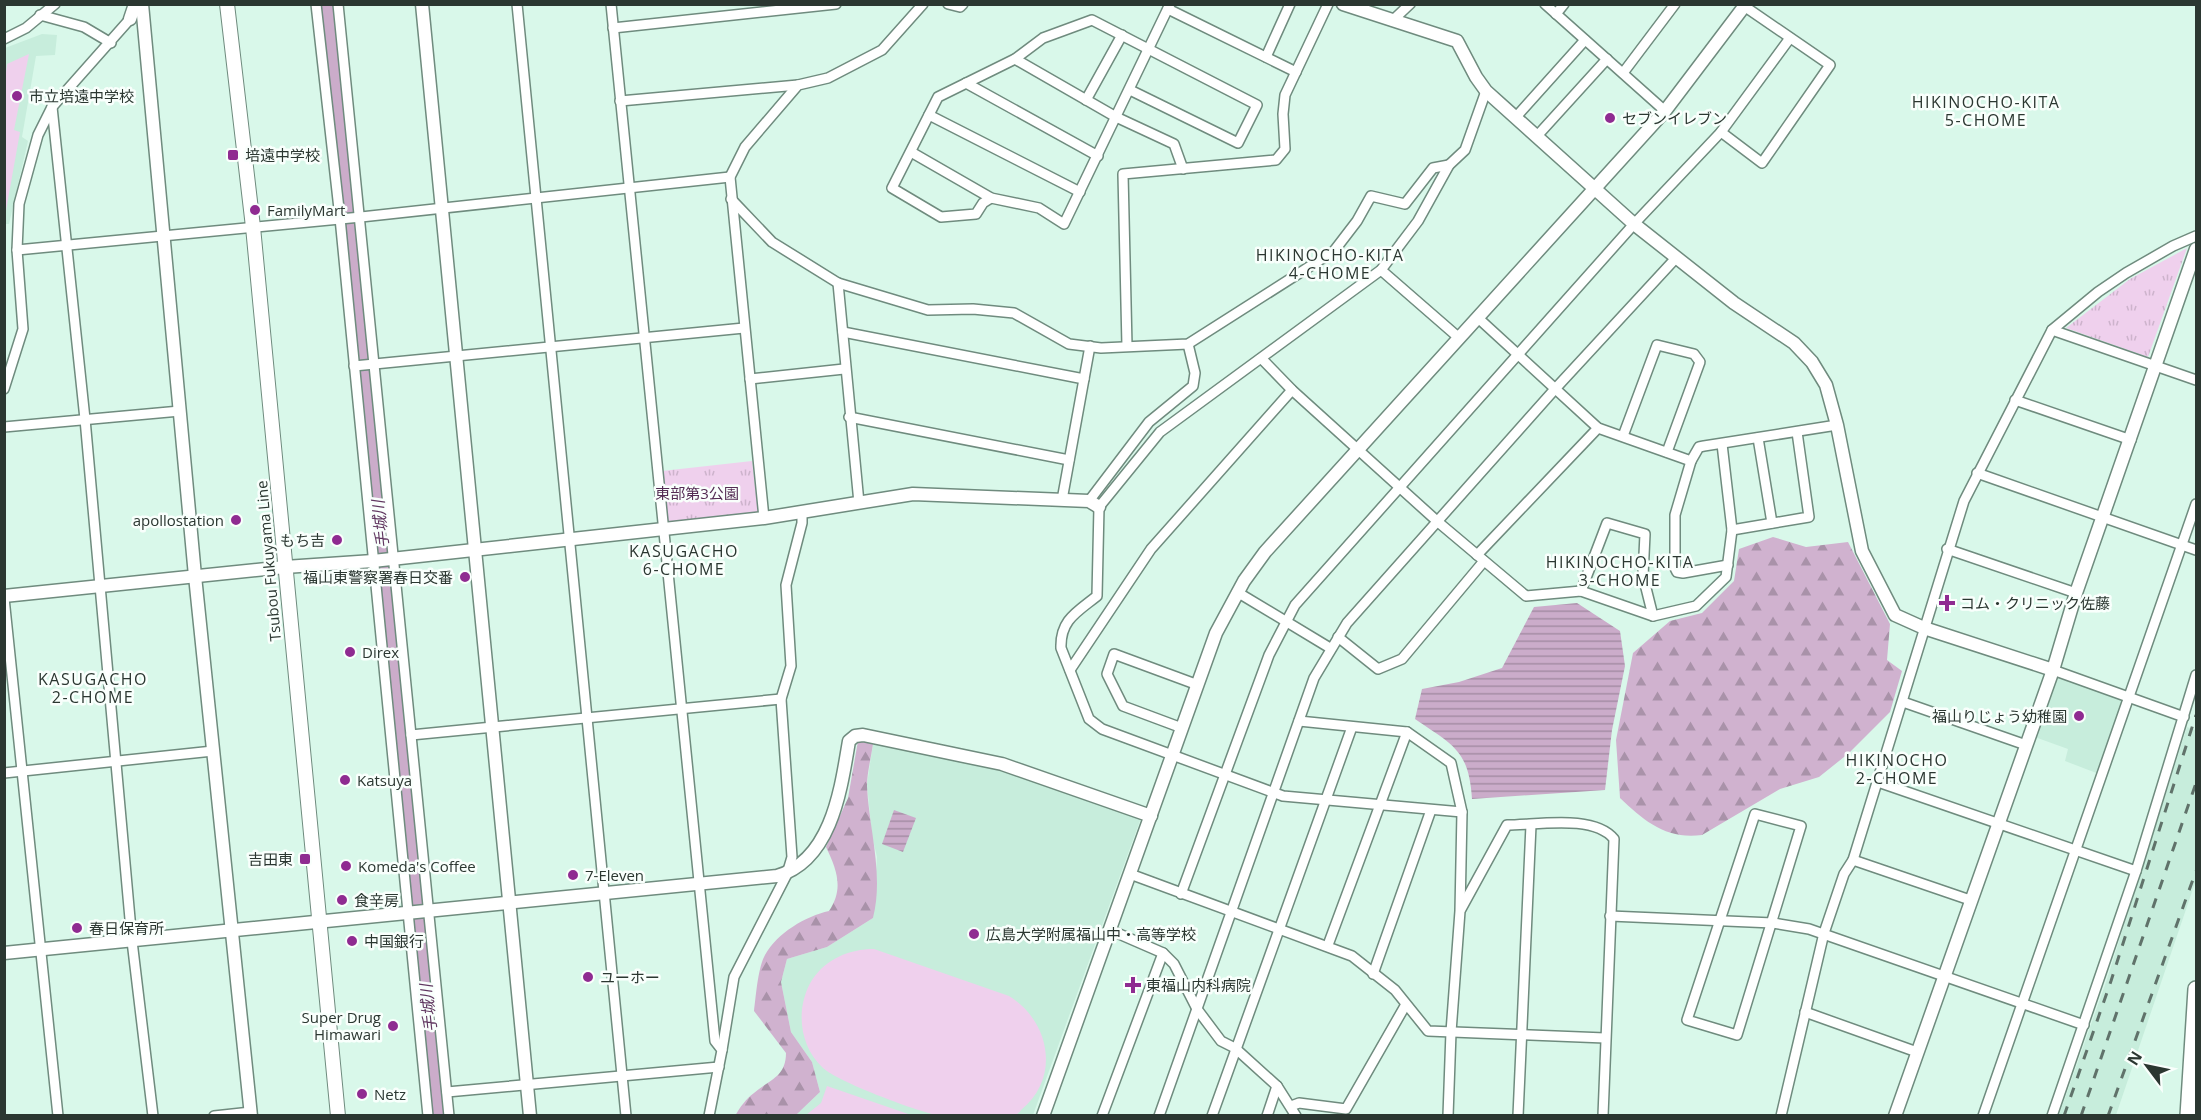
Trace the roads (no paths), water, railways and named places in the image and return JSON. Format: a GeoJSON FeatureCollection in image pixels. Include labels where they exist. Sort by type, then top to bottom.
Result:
{"type":"FeatureCollection","features":[{"type":"Feature","properties":{"kind":"highway"},"geometry":{"type":"LineString","coordinates":[[2188,1116],[2196,989]]}},
{"type":"Feature","properties":{"kind":"main road","name":"Tsubou Fukuyama Line"},"geometry":{"type":"LineString","coordinates":[[227,4],[253,227],[338,1116]]}},
{"type":"Feature","properties":{"kind":"street"},"geometry":{"type":"LineString","coordinates":[[4,39],[26,28],[55,4]]}},
{"type":"Feature","properties":{"kind":"street"},"geometry":{"type":"LineString","coordinates":[[4,389],[15,361],[23,329],[17,250],[19,204],[38,135],[52,107],[111,43],[130,19],[135,4]]}},
{"type":"Feature","properties":{"kind":"street"},"geometry":{"type":"LineString","coordinates":[[142,4],[195,576],[230,931],[251,1114],[214,1116]]}},
{"type":"Feature","properties":{"kind":"street"},"geometry":{"type":"LineString","coordinates":[[316,4],[342,218],[374,561],[418,911],[449,1116]]}},
{"type":"Feature","properties":{"kind":"street"},"geometry":{"type":"LineString","coordinates":[[338,4],[411,735],[428,1116]]}},
{"type":"Feature","properties":{"kind":"street"},"geometry":{"type":"LineString","coordinates":[[422,4],[530,1116]]}},
{"type":"Feature","properties":{"kind":"street"},"geometry":{"type":"LineString","coordinates":[[517,4],[626,1116]]}},
{"type":"Feature","properties":{"kind":"street"},"geometry":{"type":"LineString","coordinates":[[611,4],[698,882],[715,1041],[722,1050]]}},
{"type":"Feature","properties":{"kind":"street"},"geometry":{"type":"LineString","coordinates":[[613,28],[836,4]]}},
{"type":"Feature","properties":{"kind":"street"},"geometry":{"type":"LineString","coordinates":[[620,102],[798,85],[828,78],[882,50],[923,4]]}},
{"type":"Feature","properties":{"kind":"street"},"geometry":{"type":"LineString","coordinates":[[948,4],[960,7],[963,4]]}},
{"type":"Feature","properties":{"kind":"street"},"geometry":{"type":"LineString","coordinates":[[1266,57],[1290,4]]}},
{"type":"Feature","properties":{"kind":"street"},"geometry":{"type":"LineString","coordinates":[[1126,346],[1123,174],[1276,160],[1285,149],[1283,114],[1285,94],[1328,4]]}},
{"type":"Feature","properties":{"kind":"street"},"geometry":{"type":"LineString","coordinates":[[1342,4],[1457,41],[1486,91],[1634,224],[1734,303],[1794,343],[1812,362],[1826,385],[1837,425],[1862,551],[1895,615],[1924,628],[2053,670],[2184,717]]}},
{"type":"Feature","properties":{"kind":"street"},"geometry":{"type":"LineString","coordinates":[[1392,21],[1410,4]]}},
{"type":"Feature","properties":{"kind":"street"},"geometry":{"type":"LineString","coordinates":[[1545,4],[1665,111]]}},
{"type":"Feature","properties":{"kind":"street"},"geometry":{"type":"LineString","coordinates":[[1556,15],[1564,4]]}},
{"type":"Feature","properties":{"kind":"street"},"geometry":{"type":"LineString","coordinates":[[1623,73],[1675,4]]}},
{"type":"Feature","properties":{"kind":"street"},"geometry":{"type":"LineString","coordinates":[[1044,1116],[1216,633],[1237,592],[1265,552],[1665,111],[1745,5],[1830,65],[1762,163],[1721,132]]}},
{"type":"Feature","properties":{"kind":"street"},"geometry":{"type":"LineString","coordinates":[[911,152],[992,198],[1039,208],[1064,224],[1169,7],[1296,72]]}},
{"type":"Feature","properties":{"kind":"street"},"geometry":{"type":"LineString","coordinates":[[40,15],[84,27],[111,43]]}},
{"type":"Feature","properties":{"kind":"street"},"geometry":{"type":"LineString","coordinates":[[992,198],[983,203],[976,214],[941,217],[892,188],[938,97],[1015,59],[1043,38],[1092,20],[1257,105],[1238,143],[1130,90]]}},
{"type":"Feature","properties":{"kind":"street"},"geometry":{"type":"LineString","coordinates":[[1086,100],[1122,35]]}},
{"type":"Feature","properties":{"kind":"street"},"geometry":{"type":"LineString","coordinates":[[1181,894],[1269,655],[1286,621],[1309,589],[1634,224],[1721,132],[1790,38]]}},
{"type":"Feature","properties":{"kind":"street"},"geometry":{"type":"LineString","coordinates":[[1516,117],[1585,40]]}},
{"type":"Feature","properties":{"kind":"street"},"geometry":{"type":"LineString","coordinates":[[1015,59],[1116,117],[1174,144],[1183,169]]}},
{"type":"Feature","properties":{"kind":"street"},"geometry":{"type":"LineString","coordinates":[[1537,136],[1607,59]]}},
{"type":"Feature","properties":{"kind":"street"},"geometry":{"type":"LineString","coordinates":[[966,83],[1098,156]]}},
{"type":"Feature","properties":{"kind":"street"},"geometry":{"type":"LineString","coordinates":[[764,518],[730,177],[745,147],[798,85]]}},
{"type":"Feature","properties":{"kind":"street"},"geometry":{"type":"LineString","coordinates":[[1094,504],[1160,432],[1262,360],[1381,270],[1418,221],[1449,165],[1465,150],[1486,91]]}},
{"type":"Feature","properties":{"kind":"street"},"geometry":{"type":"LineString","coordinates":[[52,107],[85,419],[132,941],[153,1116]]}},
{"type":"Feature","properties":{"kind":"street"},"geometry":{"type":"LineString","coordinates":[[929,115],[1080,192]]}},
{"type":"Feature","properties":{"kind":"street"},"geometry":{"type":"LineString","coordinates":[[731,199],[772,242],[838,283],[928,310],[973,309],[1014,314],[1069,344],[1126,346],[1188,344],[1334,251],[1371,196],[1405,204],[1433,168],[1449,165]]}},
{"type":"Feature","properties":{"kind":"street"},"geometry":{"type":"LineString","coordinates":[[17,250],[358,217],[730,177]]}},
{"type":"Feature","properties":{"kind":"street"},"geometry":{"type":"LineString","coordinates":[[1781,1116],[1824,933],[1836,894],[1853,860],[1878,782],[1947,549],[1964,501],[1977,473],[2052,330],[2098,292],[2126,273],[2173,246],[2196,241]]}},
{"type":"Feature","properties":{"kind":"street"},"geometry":{"type":"LineString","coordinates":[[1895,1116],[1943,975],[2053,670],[2076,593],[2131,440],[2196,241]]}},
{"type":"Feature","properties":{"kind":"street"},"geometry":{"type":"LineString","coordinates":[[1159,1116],[1314,678],[1330,648],[1347,623],[1555,389],[1676,258]]}},
{"type":"Feature","properties":{"kind":"street"},"geometry":{"type":"LineString","coordinates":[[1381,270],[1458,337]]}},
{"type":"Feature","properties":{"kind":"street"},"geometry":{"type":"LineString","coordinates":[[838,283],[844,369],[859,503]]}},
{"type":"Feature","properties":{"kind":"street"},"geometry":{"type":"LineString","coordinates":[[1477,317],[1598,428],[1691,461]]}},
{"type":"Feature","properties":{"kind":"street"},"geometry":{"type":"LineString","coordinates":[[356,366],[744,328]]}},
{"type":"Feature","properties":{"kind":"street"},"geometry":{"type":"LineString","coordinates":[[2052,330],[2196,380]]}},
{"type":"Feature","properties":{"kind":"street"},"geometry":{"type":"LineString","coordinates":[[843,332],[1084,379]]}},
{"type":"Feature","properties":{"kind":"street"},"geometry":{"type":"LineString","coordinates":[[1188,344],[1195,373],[1193,386],[1149,422],[1094,504],[1097,596],[1074,615],[1062,629],[1061,648],[1094,725],[1172,757],[1274,794],[1379,806],[1462,812]]}},
{"type":"Feature","properties":{"kind":"street"},"geometry":{"type":"LineString","coordinates":[[1623,436],[1658,345],[1694,354],[1700,362],[1667,452]]}},
{"type":"Feature","properties":{"kind":"street"},"geometry":{"type":"LineString","coordinates":[[1062,500],[1090,346]]}},
{"type":"Feature","properties":{"kind":"street"},"geometry":{"type":"LineString","coordinates":[[4,356],[15,361]]}},
{"type":"Feature","properties":{"kind":"street"},"geometry":{"type":"LineString","coordinates":[[1262,360],[1438,522],[1526,596],[1581,591],[1653,616],[1696,606],[1726,577],[1728,565],[1732,530],[1722,444]]}},
{"type":"Feature","properties":{"kind":"street"},"geometry":{"type":"LineString","coordinates":[[750,379],[844,369]]}},
{"type":"Feature","properties":{"kind":"street"},"geometry":{"type":"LineString","coordinates":[[1070,670],[1151,549],[1292,390]]}},
{"type":"Feature","properties":{"kind":"street"},"geometry":{"type":"LineString","coordinates":[[2015,400],[2131,440]]}},
{"type":"Feature","properties":{"kind":"street"},"geometry":{"type":"LineString","coordinates":[[4,427],[180,411]]}},
{"type":"Feature","properties":{"kind":"street"},"geometry":{"type":"LineString","coordinates":[[849,417],[1070,460]]}},
{"type":"Feature","properties":{"kind":"street"},"geometry":{"type":"LineString","coordinates":[[1728,565],[1683,573],[1677,572],[1675,568],[1675,514],[1691,461],[1699,447],[1837,425]]}},
{"type":"Feature","properties":{"kind":"street"},"geometry":{"type":"LineString","coordinates":[[1338,638],[1378,669],[1402,659],[1480,558],[1598,428]]}},
{"type":"Feature","properties":{"kind":"street"},"geometry":{"type":"LineString","coordinates":[[1732,530],[1809,517],[1797,432]]}},
{"type":"Feature","properties":{"kind":"street"},"geometry":{"type":"LineString","coordinates":[[1758,438],[1772,523]]}},
{"type":"Feature","properties":{"kind":"street"},"geometry":{"type":"LineString","coordinates":[[1977,473],[2196,549]]}},
{"type":"Feature","properties":{"kind":"street"},"geometry":{"type":"LineString","coordinates":[[58,1116],[4,597],[285,567],[374,561],[764,518],[913,494],[1062,500],[1094,504]]}},
{"type":"Feature","properties":{"kind":"street"},"geometry":{"type":"LineString","coordinates":[[1983,1116],[2196,504]]}},
{"type":"Feature","properties":{"kind":"street"},"geometry":{"type":"LineString","coordinates":[[709,1116],[734,977],[787,873],[792,856],[781,699],[791,666],[786,585],[802,523],[802,513]]}},
{"type":"Feature","properties":{"kind":"street"},"geometry":{"type":"LineString","coordinates":[[1581,591],[1607,523],[1645,534],[1643,576],[1653,616]]}},
{"type":"Feature","properties":{"kind":"street"},"geometry":{"type":"LineString","coordinates":[[1947,549],[2076,593]]}},
{"type":"Feature","properties":{"kind":"street"},"geometry":{"type":"LineString","coordinates":[[1237,592],[1330,648]]}},
{"type":"Feature","properties":{"kind":"street"},"geometry":{"type":"LineString","coordinates":[[1182,728],[1123,705],[1107,674],[1114,654],[1198,685]]}},
{"type":"Feature","properties":{"kind":"street"},"geometry":{"type":"LineString","coordinates":[[2052,1116],[2136,871],[2196,675]]}},
{"type":"Feature","properties":{"kind":"street"},"geometry":{"type":"LineString","coordinates":[[411,735],[781,699]]}},
{"type":"Feature","properties":{"kind":"street"},"geometry":{"type":"LineString","coordinates":[[1903,702],[2026,745]]}},
{"type":"Feature","properties":{"kind":"street"},"geometry":{"type":"LineString","coordinates":[[1299,721],[1407,732],[1451,763],[1462,812],[1460,911],[1450,1032],[1448,1116]]}},
{"type":"Feature","properties":{"kind":"street"},"geometry":{"type":"LineString","coordinates":[[1212,1116],[1352,728]]}},
{"type":"Feature","properties":{"kind":"street"},"geometry":{"type":"LineString","coordinates":[[1328,945],[1407,732]]}},
{"type":"Feature","properties":{"kind":"street"},"geometry":{"type":"LineString","coordinates":[[4,953],[787,873],[797,868],[825,834],[840,790],[849,741],[855,736],[863,735],[1002,764],[1151,816]]}},
{"type":"Feature","properties":{"kind":"street"},"geometry":{"type":"LineString","coordinates":[[4,773],[213,751]]}},
{"type":"Feature","properties":{"kind":"street"},"geometry":{"type":"LineString","coordinates":[[1878,782],[2136,871]]}},
{"type":"Feature","properties":{"kind":"street"},"geometry":{"type":"LineString","coordinates":[[1373,974],[1431,810]]}},
{"type":"Feature","properties":{"kind":"street"},"geometry":{"type":"LineString","coordinates":[[1755,814],[1801,826],[1737,1035],[1687,1020],[1720,922],[1755,814]]}},
{"type":"Feature","properties":{"kind":"street"},"geometry":{"type":"LineString","coordinates":[[1460,911],[1502,830],[1507,825],[1577,823],[1609,833],[1614,839],[1603,1116]]}},
{"type":"Feature","properties":{"kind":"street"},"geometry":{"type":"LineString","coordinates":[[1518,1116],[1531,825]]}},
{"type":"Feature","properties":{"kind":"street"},"geometry":{"type":"LineString","coordinates":[[1853,860],[1970,900]]}},
{"type":"Feature","properties":{"kind":"street"},"geometry":{"type":"LineString","coordinates":[[1130,874],[1328,945],[1352,956],[1395,990],[1405,1006],[1428,1031],[1605,1038]]}},
{"type":"Feature","properties":{"kind":"street"},"geometry":{"type":"LineString","coordinates":[[1610,916],[1773,923],[1824,933],[2084,1025]]}},
{"type":"Feature","properties":{"kind":"street"},"geometry":{"type":"LineString","coordinates":[[1110,930],[1163,953],[1174,964],[1197,1010],[1221,1041],[1235,1048],[1277,1086],[1292,1106],[1296,1116]]}},
{"type":"Feature","properties":{"kind":"street"},"geometry":{"type":"LineString","coordinates":[[1102,1116],[1163,953]]}},
{"type":"Feature","properties":{"kind":"street"},"geometry":{"type":"LineString","coordinates":[[1292,1106],[1299,1103],[1346,1109],[1405,1006]]}},
{"type":"Feature","properties":{"kind":"street"},"geometry":{"type":"LineString","coordinates":[[1806,1012],[1917,1052]]}},
{"type":"Feature","properties":{"kind":"street"},"geometry":{"type":"LineString","coordinates":[[447,1092],[719,1067]]}},
{"type":"Feature","properties":{"kind":"street"},"geometry":{"type":"LineString","coordinates":[[1267,1116],[1277,1086]]}},
{"type":"Feature","properties":{"kind":"waterway","name":"手城川"},"geometry":{"type":"LineString","coordinates":[[328,4],[352,224],[439,1116]]}},
{"type":"Feature","properties":{"kind":"railway"},"geometry":{"type":"LineString","coordinates":[[2064,1116],[2111,981],[2196,715]]}},
{"type":"Feature","properties":{"kind":"railway"},"geometry":{"type":"LineString","coordinates":[[2081,1116],[2196,783]]}},
{"type":"Feature","properties":{"kind":"railway"},"geometry":{"type":"LineString","coordinates":[[2108,1116],[2196,871]]}},
{"type":"Feature","properties":{"kind":"place","name":"市立培遠中学校"},"geometry":{"type":"Point","coordinates":[17,96]}},
{"type":"Feature","properties":{"kind":"place","name":"セブンイレブン"},"geometry":{"type":"Point","coordinates":[1610,118]}},
{"type":"Feature","properties":{"kind":"place","name":"培遠中学校"},"geometry":{"type":"Point","coordinates":[233,155]}},
{"type":"Feature","properties":{"kind":"place","name":"FamilyMart"},"geometry":{"type":"Point","coordinates":[255,210]}},
{"type":"Feature","properties":{"kind":"place","name":"apollostation"},"geometry":{"type":"Point","coordinates":[236,520]}},
{"type":"Feature","properties":{"kind":"place","name":"もち吉"},"geometry":{"type":"Point","coordinates":[337,540]}},
{"type":"Feature","properties":{"kind":"place","name":"福山東警察署春日交番"},"geometry":{"type":"Point","coordinates":[465,577]}},
{"type":"Feature","properties":{"kind":"place","name":"コム・クリニック佐藤"},"geometry":{"type":"Point","coordinates":[1947,603]}},
{"type":"Feature","properties":{"kind":"place","name":"Direx"},"geometry":{"type":"Point","coordinates":[350,652]}},
{"type":"Feature","properties":{"kind":"place","name":"福山りじょう幼稚園"},"geometry":{"type":"Point","coordinates":[2079,716]}},
{"type":"Feature","properties":{"kind":"place","name":"Katsuya"},"geometry":{"type":"Point","coordinates":[345,780]}},
{"type":"Feature","properties":{"kind":"place","name":"吉田東"},"geometry":{"type":"Point","coordinates":[305,859]}},
{"type":"Feature","properties":{"kind":"place","name":"Komeda's Coffee"},"geometry":{"type":"Point","coordinates":[346,866]}},
{"type":"Feature","properties":{"kind":"place","name":"7-Eleven"},"geometry":{"type":"Point","coordinates":[573,875]}},
{"type":"Feature","properties":{"kind":"place","name":"食辛房"},"geometry":{"type":"Point","coordinates":[342,900]}},
{"type":"Feature","properties":{"kind":"place","name":"春日保育所"},"geometry":{"type":"Point","coordinates":[77,928]}},
{"type":"Feature","properties":{"kind":"place","name":"広島大学附属福山中・高等学校"},"geometry":{"type":"Point","coordinates":[974,934]}},
{"type":"Feature","properties":{"kind":"place","name":"中国銀行"},"geometry":{"type":"Point","coordinates":[352,941]}},
{"type":"Feature","properties":{"kind":"place","name":"ユーホー"},"geometry":{"type":"Point","coordinates":[588,977]}},
{"type":"Feature","properties":{"kind":"place","name":"東福山内科病院"},"geometry":{"type":"Point","coordinates":[1133,985]}},
{"type":"Feature","properties":{"kind":"place","name":"Super Drug Himawari"},"geometry":{"type":"Point","coordinates":[393,1026]}},
{"type":"Feature","properties":{"kind":"place","name":"Netz"},"geometry":{"type":"Point","coordinates":[362,1094]}},
{"type":"Feature","properties":{"kind":"district","name":"HIKINOCHO-KITA 5-CHOME"},"geometry":{"type":"Point","coordinates":[1986,111]}},
{"type":"Feature","properties":{"kind":"district","name":"HIKINOCHO-KITA 4-CHOME"},"geometry":{"type":"Point","coordinates":[1330,264]}},
{"type":"Feature","properties":{"kind":"district","name":"KASUGACHO 6-CHOME"},"geometry":{"type":"Point","coordinates":[684,560]}},
{"type":"Feature","properties":{"kind":"district","name":"HIKINOCHO-KITA 3-CHOME"},"geometry":{"type":"Point","coordinates":[1620,571]}},
{"type":"Feature","properties":{"kind":"district","name":"KASUGACHO 2-CHOME"},"geometry":{"type":"Point","coordinates":[93,688]}},
{"type":"Feature","properties":{"kind":"district","name":"HIKINOCHO 2-CHOME"},"geometry":{"type":"Point","coordinates":[1897,769]}},
{"type":"Feature","properties":{"kind":"park label","name":"東部第3公園"},"geometry":{"type":"Point","coordinates":[697,493]}}]}
